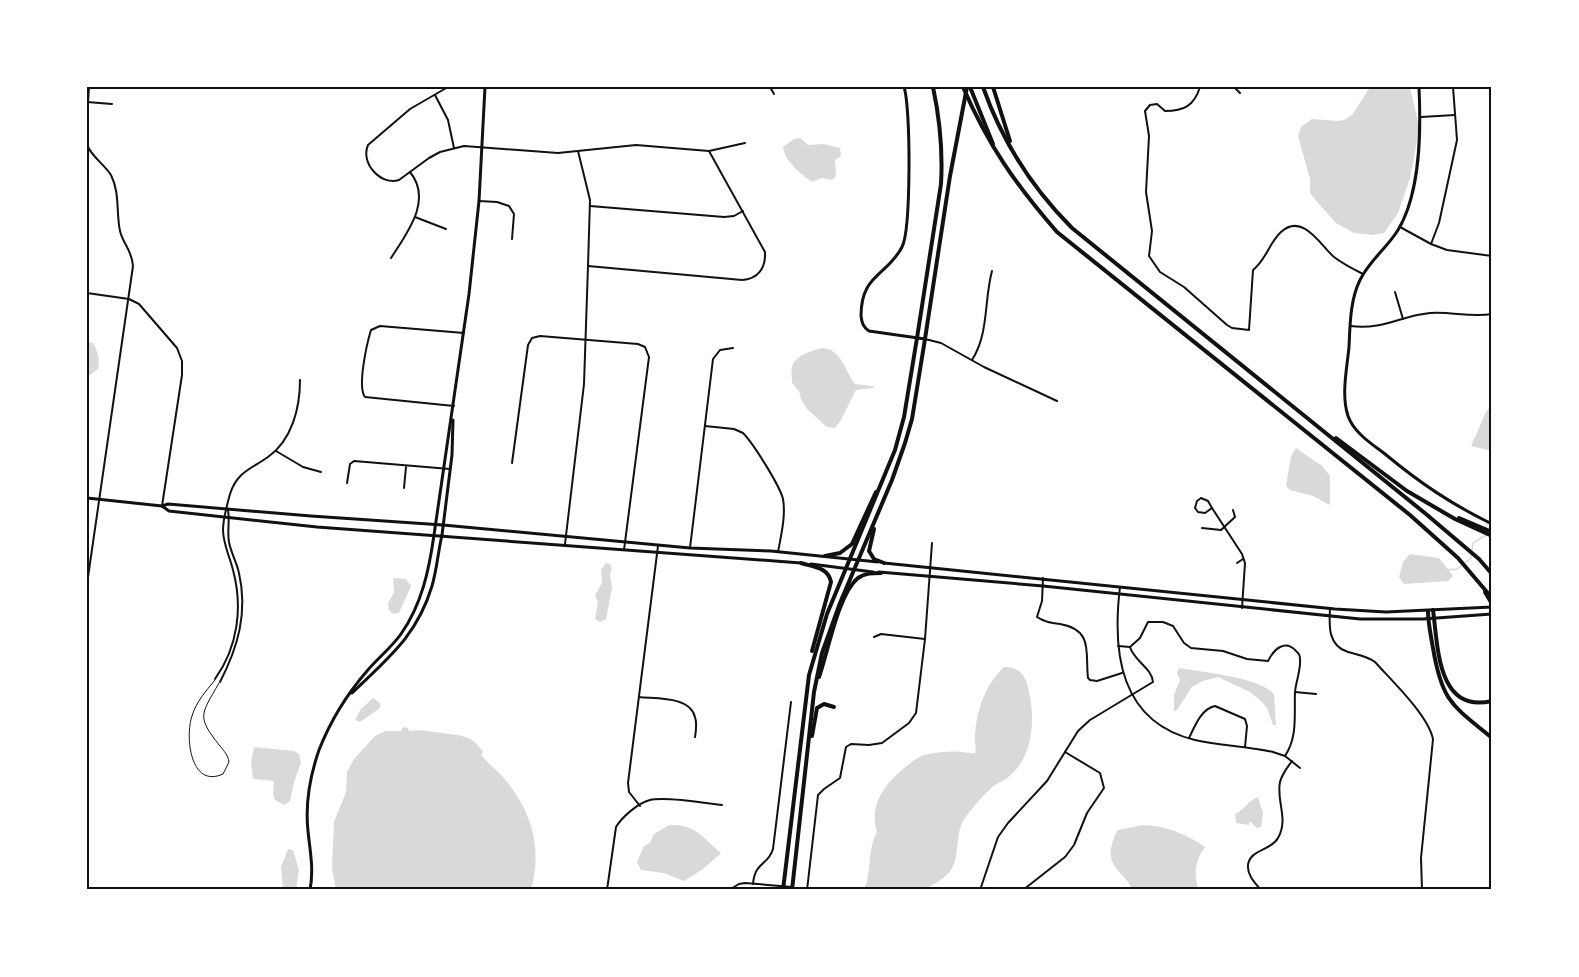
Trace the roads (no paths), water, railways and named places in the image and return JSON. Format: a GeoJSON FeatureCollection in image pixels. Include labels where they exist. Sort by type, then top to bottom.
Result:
{"type":"FeatureCollection","features":[{"type":"Feature","properties":{"kind":"main road"},"geometry":{"type":"LineString","coordinates":[[310,890],[312,862],[307,816],[311,776],[322,744],[348,698],[369,669],[399,637],[411,617],[425,582],[464,333],[479,201],[486,87]]}},
{"type":"Feature","properties":{"kind":"main road"},"geometry":{"type":"LineString","coordinates":[[904,87],[909,118],[907,232],[903,246],[896,256],[869,284],[863,297],[862,321],[863,326],[869,331],[925,339]]}},
{"type":"Feature","properties":{"kind":"main road"},"geometry":{"type":"LineString","coordinates":[[808,675],[826,614],[886,473],[904,417],[942,173],[941,130],[933,87]]}},
{"type":"Feature","properties":{"kind":"main road"},"geometry":{"type":"LineString","coordinates":[[792,889],[814,692],[825,642],[895,473],[912,419],[967,87]]}},
{"type":"Feature","properties":{"kind":"main road"},"geometry":{"type":"LineString","coordinates":[[967,87],[981,129],[1023,193],[1057,232],[1410,515],[1473,574],[1492,598]]}},
{"type":"Feature","properties":{"kind":"main road"},"geometry":{"type":"LineString","coordinates":[[983,87],[992,112],[1016,159],[1037,190],[1072,228],[1320,427],[1479,559],[1492,574]]}},
{"type":"Feature","properties":{"kind":"main road"},"geometry":{"type":"LineString","coordinates":[[993,87],[1016,159]]}},
{"type":"Feature","properties":{"kind":"main road"},"geometry":{"type":"LineString","coordinates":[[1419,87],[1421,117],[1419,155],[1407,213],[1400,227],[1363,274],[1354,297],[1345,403],[1348,416],[1356,430],[1426,487],[1492,524]]}},
{"type":"Feature","properties":{"kind":"main road"},"geometry":{"type":"LineString","coordinates":[[348,698],[390,658],[416,624],[433,583],[442,535],[450,469],[453,406]]}},
{"type":"Feature","properties":{"kind":"main road"},"geometry":{"type":"LineString","coordinates":[[1320,427],[1353,449],[1407,491],[1444,513],[1492,536]]}},
{"type":"Feature","properties":{"kind":"main road"},"geometry":{"type":"LineString","coordinates":[[825,556],[840,554],[852,544],[886,473]]}},
{"type":"Feature","properties":{"kind":"main road"},"geometry":{"type":"LineString","coordinates":[[87,498],[162,506],[168,504],[443,525],[658,546],[851,558],[1330,609],[1386,612],[1430,611],[1492,605],[1473,574]]}},
{"type":"Feature","properties":{"kind":"main road"},"geometry":{"type":"LineString","coordinates":[[162,506],[169,511],[318,527],[801,563],[881,573],[1043,586],[1330,616],[1382,620],[1434,619],[1492,614]]}},
{"type":"Feature","properties":{"kind":"main road"},"geometry":{"type":"LineString","coordinates":[[879,512],[869,551],[873,559],[884,563]]}},
{"type":"Feature","properties":{"kind":"main road"},"geometry":{"type":"LineString","coordinates":[[1444,513],[1492,531]]}},
{"type":"Feature","properties":{"kind":"main road"},"geometry":{"type":"LineString","coordinates":[[783,888],[808,675],[814,643],[831,582],[830,576],[824,570],[801,563]]}},
{"type":"Feature","properties":{"kind":"main road"},"geometry":{"type":"LineString","coordinates":[[814,692],[835,625],[851,587],[863,576],[881,573]]}},
{"type":"Feature","properties":{"kind":"main road"},"geometry":{"type":"LineString","coordinates":[[1430,611],[1434,619],[1441,669],[1446,681],[1453,691],[1468,701],[1479,703],[1492,701]]}},
{"type":"Feature","properties":{"kind":"main road"},"geometry":{"type":"LineString","coordinates":[[1430,611],[1428,619],[1437,674],[1445,695],[1456,709],[1492,738]]}},
{"type":"Feature","properties":{"kind":"main road"},"geometry":{"type":"LineString","coordinates":[[804,778],[809,761],[815,711],[824,704],[834,707]]}},
{"type":"Feature","properties":{"kind":"street"},"geometry":{"type":"LineString","coordinates":[[87,118],[89,87]]}},
{"type":"Feature","properties":{"kind":"street"},"geometry":{"type":"LineString","coordinates":[[448,87],[404,114],[371,141],[366,150],[367,160],[384,179],[394,182],[429,158],[454,148],[482,147],[544,152],[636,145],[709,151],[745,143]]}},
{"type":"Feature","properties":{"kind":"street"},"geometry":{"type":"LineString","coordinates":[[770,87],[774,94]]}},
{"type":"Feature","properties":{"kind":"street"},"geometry":{"type":"LineString","coordinates":[[1200,87],[1192,104],[1187,108],[1166,111],[1157,104],[1153,104],[1145,111],[1149,136],[1146,192],[1152,231],[1149,256],[1156,268],[1184,287],[1227,325],[1232,328],[1249,330],[1253,270],[1285,230],[1299,227],[1309,231],[1334,257],[1363,274]]}},
{"type":"Feature","properties":{"kind":"street"},"geometry":{"type":"LineString","coordinates":[[1234,87],[1240,93]]}},
{"type":"Feature","properties":{"kind":"street"},"geometry":{"type":"LineString","coordinates":[[1431,244],[1439,223],[1457,140],[1453,87]]}},
{"type":"Feature","properties":{"kind":"street"},"geometry":{"type":"LineString","coordinates":[[435,95],[448,120],[454,148]]}},
{"type":"Feature","properties":{"kind":"street"},"geometry":{"type":"LineString","coordinates":[[88,102],[112,104]]}},
{"type":"Feature","properties":{"kind":"street"},"geometry":{"type":"LineString","coordinates":[[1421,117],[1455,115]]}},
{"type":"Feature","properties":{"kind":"street"},"geometry":{"type":"LineString","coordinates":[[87,146],[106,169],[116,188],[120,232],[133,259],[87,584]]}},
{"type":"Feature","properties":{"kind":"street"},"geometry":{"type":"LineString","coordinates":[[565,545],[582,402],[590,206],[589,192],[578,151]]}},
{"type":"Feature","properties":{"kind":"street"},"geometry":{"type":"LineString","coordinates":[[588,266],[748,279],[758,274],[762,270],[765,258],[763,247],[709,151]]}},
{"type":"Feature","properties":{"kind":"street"},"geometry":{"type":"LineString","coordinates":[[391,258],[415,217],[419,187],[410,172]]}},
{"type":"Feature","properties":{"kind":"street"},"geometry":{"type":"LineString","coordinates":[[479,201],[497,202],[509,206],[514,214],[512,239]]}},
{"type":"Feature","properties":{"kind":"street"},"geometry":{"type":"LineString","coordinates":[[590,206],[724,217],[734,216],[743,211]]}},
{"type":"Feature","properties":{"kind":"street"},"geometry":{"type":"LineString","coordinates":[[415,217],[446,229]]}},
{"type":"Feature","properties":{"kind":"street"},"geometry":{"type":"LineString","coordinates":[[1400,227],[1447,250],[1492,256]]}},
{"type":"Feature","properties":{"kind":"street"},"geometry":{"type":"LineString","coordinates":[[972,360],[979,349],[987,287],[992,271]]}},
{"type":"Feature","properties":{"kind":"street"},"geometry":{"type":"LineString","coordinates":[[1395,292],[1403,319]]}},
{"type":"Feature","properties":{"kind":"street"},"geometry":{"type":"LineString","coordinates":[[87,293],[129,299],[139,304],[172,342],[182,361],[182,375],[162,506]]}},
{"type":"Feature","properties":{"kind":"street"},"geometry":{"type":"LineString","coordinates":[[1350,326],[1374,327],[1434,312],[1492,314]]}},
{"type":"Feature","properties":{"kind":"street"},"geometry":{"type":"LineString","coordinates":[[453,406],[365,397],[361,389],[367,343],[372,330],[380,326],[464,333]]}},
{"type":"Feature","properties":{"kind":"street"},"geometry":{"type":"LineString","coordinates":[[512,463],[532,338],[540,336],[638,344],[645,347],[649,354],[624,550]]}},
{"type":"Feature","properties":{"kind":"street"},"geometry":{"type":"LineString","coordinates":[[925,339],[941,343],[1057,401]]}},
{"type":"Feature","properties":{"kind":"street"},"geometry":{"type":"LineString","coordinates":[[690,548],[714,355],[720,350],[733,348]]}},
{"type":"Feature","properties":{"kind":"street"},"geometry":{"type":"LineString","coordinates":[[215,679],[229,653],[236,632],[238,612],[236,580],[224,536],[230,495],[238,478],[276,451],[286,438],[299,400],[300,380]]}},
{"type":"Feature","properties":{"kind":"street"},"geometry":{"type":"LineString","coordinates":[[705,426],[734,429],[743,433],[776,483],[783,498],[778,552]]}},
{"type":"Feature","properties":{"kind":"street"},"geometry":{"type":"LineString","coordinates":[[276,451],[303,466],[321,472]]}},
{"type":"Feature","properties":{"kind":"street"},"geometry":{"type":"LineString","coordinates":[[347,483],[350,464],[354,460],[450,469]]}},
{"type":"Feature","properties":{"kind":"street"},"geometry":{"type":"LineString","coordinates":[[404,488],[406,465]]}},
{"type":"Feature","properties":{"kind":"street"},"geometry":{"type":"LineString","coordinates":[[1212,508],[1205,513],[1200,513],[1195,508],[1195,503],[1198,499],[1203,498],[1208,501],[1242,554],[1245,563],[1242,608]]}},
{"type":"Feature","properties":{"kind":"street"},"geometry":{"type":"LineString","coordinates":[[1202,528],[1221,530],[1235,518],[1233,510]]}},
{"type":"Feature","properties":{"kind":"street"},"geometry":{"type":"LineString","coordinates":[[219,681],[235,651],[243,614],[239,573],[228,536],[227,517]]}},
{"type":"Feature","properties":{"kind":"street"},"geometry":{"type":"LineString","coordinates":[[807,890],[817,799],[821,791],[840,778],[847,744],[882,743],[913,718],[918,707],[932,543]]}},
{"type":"Feature","properties":{"kind":"street"},"geometry":{"type":"LineString","coordinates":[[640,806],[628,788],[658,546]]}},
{"type":"Feature","properties":{"kind":"street"},"geometry":{"type":"LineString","coordinates":[[1237,563],[1243,559]]}},
{"type":"Feature","properties":{"kind":"street"},"geometry":{"type":"LineString","coordinates":[[1043,578],[1042,601],[1037,617],[1048,622],[1073,627],[1081,632],[1087,651],[1087,675],[1090,680],[1097,681],[1122,673]]}},
{"type":"Feature","properties":{"kind":"street"},"geometry":{"type":"LineString","coordinates":[[1120,586],[1116,631],[1122,673],[1138,704],[1155,721],[1189,738],[1273,752],[1286,756],[1300,768]]}},
{"type":"Feature","properties":{"kind":"street"},"geometry":{"type":"LineString","coordinates":[[1330,609],[1330,634],[1337,646],[1343,651],[1375,662],[1431,728],[1433,739],[1421,851],[1422,890]]}},
{"type":"Feature","properties":{"kind":"street"},"geometry":{"type":"LineString","coordinates":[[1118,646],[1130,647],[1140,638],[1146,625],[1153,621],[1173,626],[1184,643],[1191,648],[1223,651],[1247,659],[1268,661],[1276,648],[1289,645],[1298,652],[1300,658],[1295,692],[1295,723],[1290,750],[1286,756]]}},
{"type":"Feature","properties":{"kind":"street"},"geometry":{"type":"LineString","coordinates":[[874,637],[881,634],[925,639]]}},
{"type":"Feature","properties":{"kind":"street"},"geometry":{"type":"LineString","coordinates":[[980,890],[998,837],[1047,781],[1084,725],[1152,684],[1154,680],[1151,673],[1130,647]]}},
{"type":"Feature","properties":{"kind":"street"},"geometry":{"type":"LineString","coordinates":[[1295,692],[1316,694]]}},
{"type":"Feature","properties":{"kind":"street"},"geometry":{"type":"LineString","coordinates":[[639,697],[679,702],[689,706],[696,720],[695,737]]}},
{"type":"Feature","properties":{"kind":"street"},"geometry":{"type":"LineString","coordinates":[[753,884],[756,869],[770,856],[773,849],[791,702]]}},
{"type":"Feature","properties":{"kind":"street"},"geometry":{"type":"LineString","coordinates":[[1189,738],[1204,712],[1211,706],[1215,706],[1247,722],[1245,747]]}},
{"type":"Feature","properties":{"kind":"street"},"geometry":{"type":"LineString","coordinates":[[1023,890],[1065,857],[1074,845],[1087,813],[1104,788],[1101,773],[1065,752]]}},
{"type":"Feature","properties":{"kind":"street"},"geometry":{"type":"LineString","coordinates":[[1261,890],[1249,873],[1249,863],[1254,854],[1270,847],[1279,836],[1283,818],[1281,780],[1292,761]]}},
{"type":"Feature","properties":{"kind":"street"},"geometry":{"type":"LineString","coordinates":[[607,890],[616,827],[622,819],[648,800],[722,805]]}},
{"type":"Feature","properties":{"kind":"street"},"geometry":{"type":"LineString","coordinates":[[729,890],[739,884],[792,889]]}},
{"type":"Feature","properties":{"kind":"lane"},"geometry":{"type":"LineString","coordinates":[[215,679],[195,707],[189,728],[189,746],[195,763],[203,774],[212,777],[223,774],[229,762],[227,755],[206,729],[203,721],[205,710],[219,681]]}},
{"type":"Feature","properties":{"kind":"waterway"},"geometry":{"type":"LineString","coordinates":[[1487,529],[1486,526],[1492,515]]}},
{"type":"Feature","properties":{"kind":"waterway"},"geometry":{"type":"LineString","coordinates":[[1472,550],[1473,543],[1486,535]]}},
{"type":"Feature","properties":{"kind":"waterway"},"geometry":{"type":"LineString","coordinates":[[1448,570],[1457,569],[1471,558],[1471,554]]}}]}
